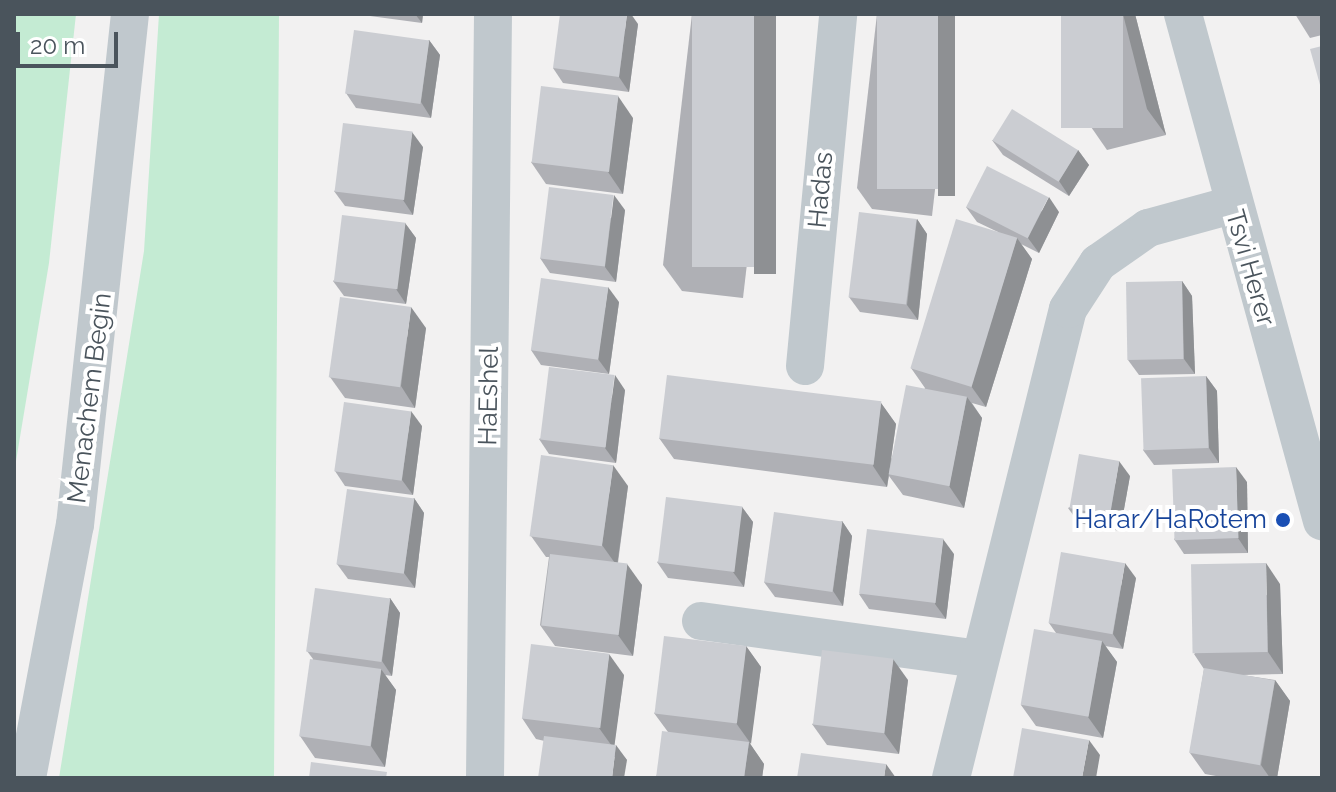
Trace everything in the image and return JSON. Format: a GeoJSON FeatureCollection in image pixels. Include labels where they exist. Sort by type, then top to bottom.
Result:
{"type":"FeatureCollection","features":[{"type":"Feature","properties":{"kind":"street","name":"Menachem Begin"},"geometry":{"type":"LineString","coordinates":[[27,778],[75,525],[130,14]]}},
{"type":"Feature","properties":{"kind":"street","name":"HaEshel"},"geometry":{"type":"LineString","coordinates":[[485,778],[493,14]]}},
{"type":"Feature","properties":{"kind":"street","name":"Hadas"},"geometry":{"type":"LineString","coordinates":[[805,366],[838,14]]}},
{"type":"Feature","properties":{"kind":"street","name":"Tsvi Herer"},"geometry":{"type":"LineString","coordinates":[[1183,14],[1232,205],[1322,521]]}},
{"type":"Feature","properties":{"kind":"street"},"geometry":{"type":"LineString","coordinates":[[951,778],[1068,309],[1098,263],[1148,228],[1232,205]]}},
{"type":"Feature","properties":{"kind":"street"},"geometry":{"type":"LineString","coordinates":[[701,621],[979,659]]}},
{"type":"Feature","properties":{"kind":"green space"},"geometry":{"type":"Polygon","coordinates":[[[14,14],[76,14],[49,263],[14,473],[14,14]]]}},
{"type":"Feature","properties":{"kind":"green space"},"geometry":{"type":"Polygon","coordinates":[[[159,14],[279,14],[274,778],[59,778],[144,251],[159,14]]]}},
{"type":"Feature","properties":{"kind":"building"},"geometry":{"type":"Polygon","coordinates":[[[560,14],[627,14],[619,77],[553,68],[560,14]]]}},
{"type":"Feature","properties":{"kind":"building"},"geometry":{"type":"Polygon","coordinates":[[[692,14],[754,14],[754,267],[692,267],[692,14]]]}},
{"type":"Feature","properties":{"kind":"building"},"geometry":{"type":"Polygon","coordinates":[[[877,14],[938,14],[938,189],[877,189],[877,14]]]}},
{"type":"Feature","properties":{"kind":"building"},"geometry":{"type":"Polygon","coordinates":[[[1061,14],[1123,14],[1123,128],[1061,128],[1061,14]]]}},
{"type":"Feature","properties":{"kind":"building"},"geometry":{"type":"Polygon","coordinates":[[[354,30],[429,41],[420,104],[345,93],[354,30]]]}},
{"type":"Feature","properties":{"kind":"building"},"geometry":{"type":"Polygon","coordinates":[[[1322,46],[1322,92],[1310,49],[1322,46]]]}},
{"type":"Feature","properties":{"kind":"building"},"geometry":{"type":"Polygon","coordinates":[[[541,86],[618,96],[609,172],[532,162],[541,86]]]}},
{"type":"Feature","properties":{"kind":"building"},"geometry":{"type":"Polygon","coordinates":[[[1012,109],[1078,150],[1059,182],[992,140],[1012,109]]]}},
{"type":"Feature","properties":{"kind":"building"},"geometry":{"type":"Polygon","coordinates":[[[343,123],[412,132],[404,200],[335,191],[343,123]]]}},
{"type":"Feature","properties":{"kind":"building"},"geometry":{"type":"Polygon","coordinates":[[[987,166],[1048,197],[1028,238],[966,207],[987,166]]]}},
{"type":"Feature","properties":{"kind":"building"},"geometry":{"type":"Polygon","coordinates":[[[549,187],[614,195],[605,266],[540,258],[549,187]]]}},
{"type":"Feature","properties":{"kind":"building"},"geometry":{"type":"Polygon","coordinates":[[[859,212],[917,219],[906,304],[849,297],[859,212]]]}},
{"type":"Feature","properties":{"kind":"building"},"geometry":{"type":"Polygon","coordinates":[[[342,215],[406,223],[397,289],[334,282],[342,215]]]}},
{"type":"Feature","properties":{"kind":"building"},"geometry":{"type":"Polygon","coordinates":[[[956,219],[1017,238],[972,387],[910,368],[956,219]]]}},
{"type":"Feature","properties":{"kind":"building"},"geometry":{"type":"Polygon","coordinates":[[[541,278],[608,287],[598,360],[531,350],[541,278]]]}},
{"type":"Feature","properties":{"kind":"building"},"geometry":{"type":"Polygon","coordinates":[[[1182,281],[1183,359],[1127,360],[1126,282],[1182,281]]]}},
{"type":"Feature","properties":{"kind":"building"},"geometry":{"type":"Polygon","coordinates":[[[340,297],[411,307],[400,387],[329,377],[340,297]]]}},
{"type":"Feature","properties":{"kind":"building"},"geometry":{"type":"Polygon","coordinates":[[[549,367],[615,375],[606,447],[540,439],[549,367]]]}},
{"type":"Feature","properties":{"kind":"building"},"geometry":{"type":"Polygon","coordinates":[[[667,375],[881,401],[874,465],[659,439],[667,375]]]}},
{"type":"Feature","properties":{"kind":"building"},"geometry":{"type":"Polygon","coordinates":[[[1206,376],[1209,448],[1144,450],[1141,378],[1206,376]]]}},
{"type":"Feature","properties":{"kind":"building"},"geometry":{"type":"Polygon","coordinates":[[[906,385],[967,397],[949,486],[889,474],[906,385]]]}},
{"type":"Feature","properties":{"kind":"building"},"geometry":{"type":"Polygon","coordinates":[[[344,402],[411,411],[402,481],[334,471],[344,402]]]}},
{"type":"Feature","properties":{"kind":"building"},"geometry":{"type":"Polygon","coordinates":[[[1079,454],[1119,461],[1110,515],[1069,508],[1079,454]]]}},
{"type":"Feature","properties":{"kind":"building"},"geometry":{"type":"Polygon","coordinates":[[[541,455],[613,465],[602,546],[530,536],[541,455]]]}},
{"type":"Feature","properties":{"kind":"building"},"geometry":{"type":"Polygon","coordinates":[[[1236,467],[1238,538],[1175,540],[1172,469],[1236,467]]]}},
{"type":"Feature","properties":{"kind":"building"},"geometry":{"type":"Polygon","coordinates":[[[347,489],[414,498],[404,574],[336,564],[347,489]]]}},
{"type":"Feature","properties":{"kind":"building"},"geometry":{"type":"Polygon","coordinates":[[[666,497],[742,506],[734,572],[658,563],[666,497]]]}},
{"type":"Feature","properties":{"kind":"building"},"geometry":{"type":"Polygon","coordinates":[[[774,512],[842,522],[832,592],[764,582],[774,512]]]}},
{"type":"Feature","properties":{"kind":"building"},"geometry":{"type":"Polygon","coordinates":[[[867,529],[943,538],[936,603],[859,594],[867,529]]]}},
{"type":"Feature","properties":{"kind":"building"},"geometry":{"type":"Polygon","coordinates":[[[1061,552],[1125,563],[1113,634],[1048,623],[1061,552]]]}},
{"type":"Feature","properties":{"kind":"building"},"geometry":{"type":"Polygon","coordinates":[[[550,554],[627,564],[619,635],[541,625],[550,554]]]}},
{"type":"Feature","properties":{"kind":"building"},"geometry":{"type":"Polygon","coordinates":[[[1266,563],[1268,652],[1193,653],[1191,564],[1266,563]]]}},
{"type":"Feature","properties":{"kind":"building"},"geometry":{"type":"Polygon","coordinates":[[[315,588],[390,599],[381,662],[306,651],[315,588]]]}},
{"type":"Feature","properties":{"kind":"building"},"geometry":{"type":"Polygon","coordinates":[[[1034,629],[1102,641],[1089,717],[1021,705],[1034,629]]]}},
{"type":"Feature","properties":{"kind":"building"},"geometry":{"type":"Polygon","coordinates":[[[664,636],[746,646],[737,724],[654,713],[664,636]]]}},
{"type":"Feature","properties":{"kind":"building"},"geometry":{"type":"Polygon","coordinates":[[[531,644],[609,654],[600,728],[522,718],[531,644]]]}},
{"type":"Feature","properties":{"kind":"building"},"geometry":{"type":"Polygon","coordinates":[[[822,650],[893,659],[884,733],[813,724],[822,650]]]}},
{"type":"Feature","properties":{"kind":"building"},"geometry":{"type":"Polygon","coordinates":[[[310,659],[381,669],[370,746],[299,736],[310,659]]]}},
{"type":"Feature","properties":{"kind":"building"},"geometry":{"type":"Polygon","coordinates":[[[1204,668],[1275,681],[1260,765],[1189,753],[1204,668]]]}},
{"type":"Feature","properties":{"kind":"building"},"geometry":{"type":"Polygon","coordinates":[[[1022,728],[1089,740],[1082,778],[1013,778],[1022,728]]]}},
{"type":"Feature","properties":{"kind":"building"},"geometry":{"type":"Polygon","coordinates":[[[662,731],[749,742],[744,778],[656,778],[662,731]]]}},
{"type":"Feature","properties":{"kind":"building"},"geometry":{"type":"Polygon","coordinates":[[[544,736],[616,745],[612,778],[538,778],[544,736]]]}},
{"type":"Feature","properties":{"kind":"building"},"geometry":{"type":"Polygon","coordinates":[[[801,753],[886,764],[884,778],[797,778],[801,753]]]}},
{"type":"Feature","properties":{"kind":"building"},"geometry":{"type":"Polygon","coordinates":[[[311,762],[387,772],[386,778],[309,778],[311,762]]]}},
{"type":"Feature","properties":{"kind":"place","name":"Harar/HaRotem"},"geometry":{"type":"Point","coordinates":[1283,520]}}]}
